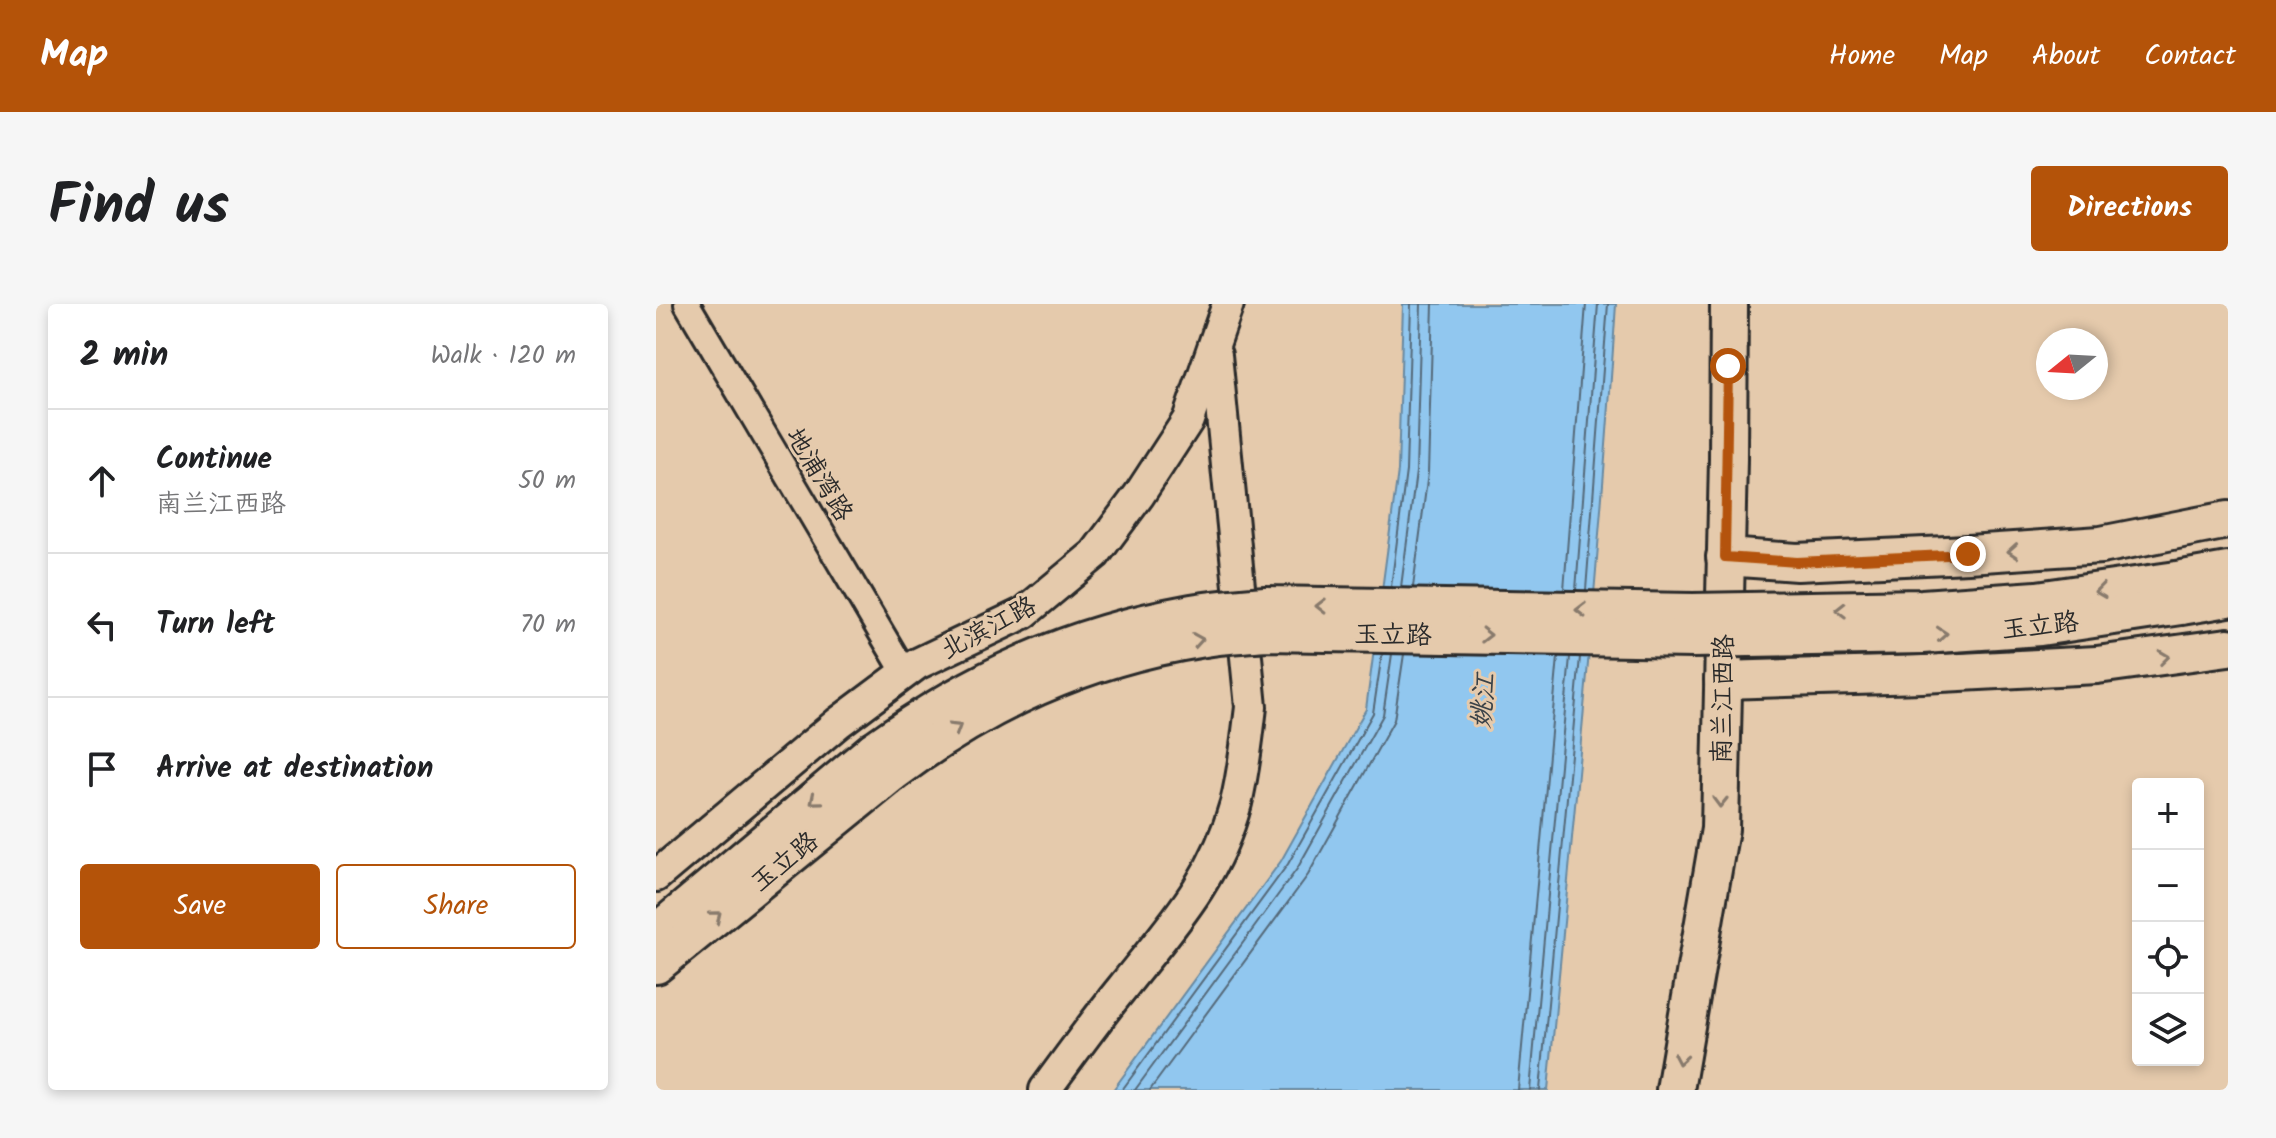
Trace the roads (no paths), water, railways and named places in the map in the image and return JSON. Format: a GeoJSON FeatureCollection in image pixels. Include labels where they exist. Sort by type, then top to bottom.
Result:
{"type":"FeatureCollection","features":[{"type":"Feature","properties":{"kind":"main road","name":"南兰江西路"},"geometry":{"type":"LineString","coordinates":[[1729,304],[1738,558]]}},
{"type":"Feature","properties":{"kind":"main road","name":"南兰江西路"},"geometry":{"type":"LineString","coordinates":[[1675,1090],[1720,829],[1735,680],[1738,558],[1754,304]]}},
{"type":"Feature","properties":{"kind":"main road"},"geometry":{"type":"LineString","coordinates":[[1738,558],[1797,562],[2101,545],[2228,520]]}},
{"type":"Feature","properties":{"kind":"main road","name":"玉立路"},"geometry":{"type":"LineString","coordinates":[[656,933],[883,761],[929,745],[1004,701],[1045,682],[1144,651],[1199,639],[1266,632],[1693,639],[1923,635],[2040,627],[2179,593],[2228,571]]}},
{"type":"Feature","properties":{"kind":"main road","name":"玉立路"},"geometry":{"type":"LineString","coordinates":[[2179,593],[2228,598]]}},
{"type":"Feature","properties":{"kind":"main road"},"geometry":{"type":"LineString","coordinates":[[1735,680],[2097,665],[2228,647]]}},
{"type":"Feature","properties":{"kind":"main road","name":"南兰江西路"},"geometry":{"type":"LineString","coordinates":[[1700,1090],[1745,831],[1735,680]]}},
{"type":"Feature","properties":{"kind":"main road","name":"玉立路"},"geometry":{"type":"LineString","coordinates":[[656,965],[883,761]]}},
{"type":"Feature","properties":{"kind":"street","name":"地浦湾路"},"geometry":{"type":"LineString","coordinates":[[687,304],[905,673]]}},
{"type":"Feature","properties":{"kind":"street","name":"北滨江路"},"geometry":{"type":"LineString","coordinates":[[656,876],[838,723],[917,664],[1024,613],[1095,554],[1139,495],[1188,420],[1228,304]]}},
{"type":"Feature","properties":{"kind":"street"},"geometry":{"type":"LineString","coordinates":[[1045,1090],[1121,988],[1193,899],[1210,868],[1235,805],[1251,707],[1215,345]]}},
{"type":"Feature","properties":{"kind":"water","name":"姚江"},"geometry":{"type":"Polygon","coordinates":[[[1403,304],[1616,304],[1594,599],[1548,1090],[1113,1090],[1281,861],[1366,709],[1398,471],[1403,304]]]}}]}
